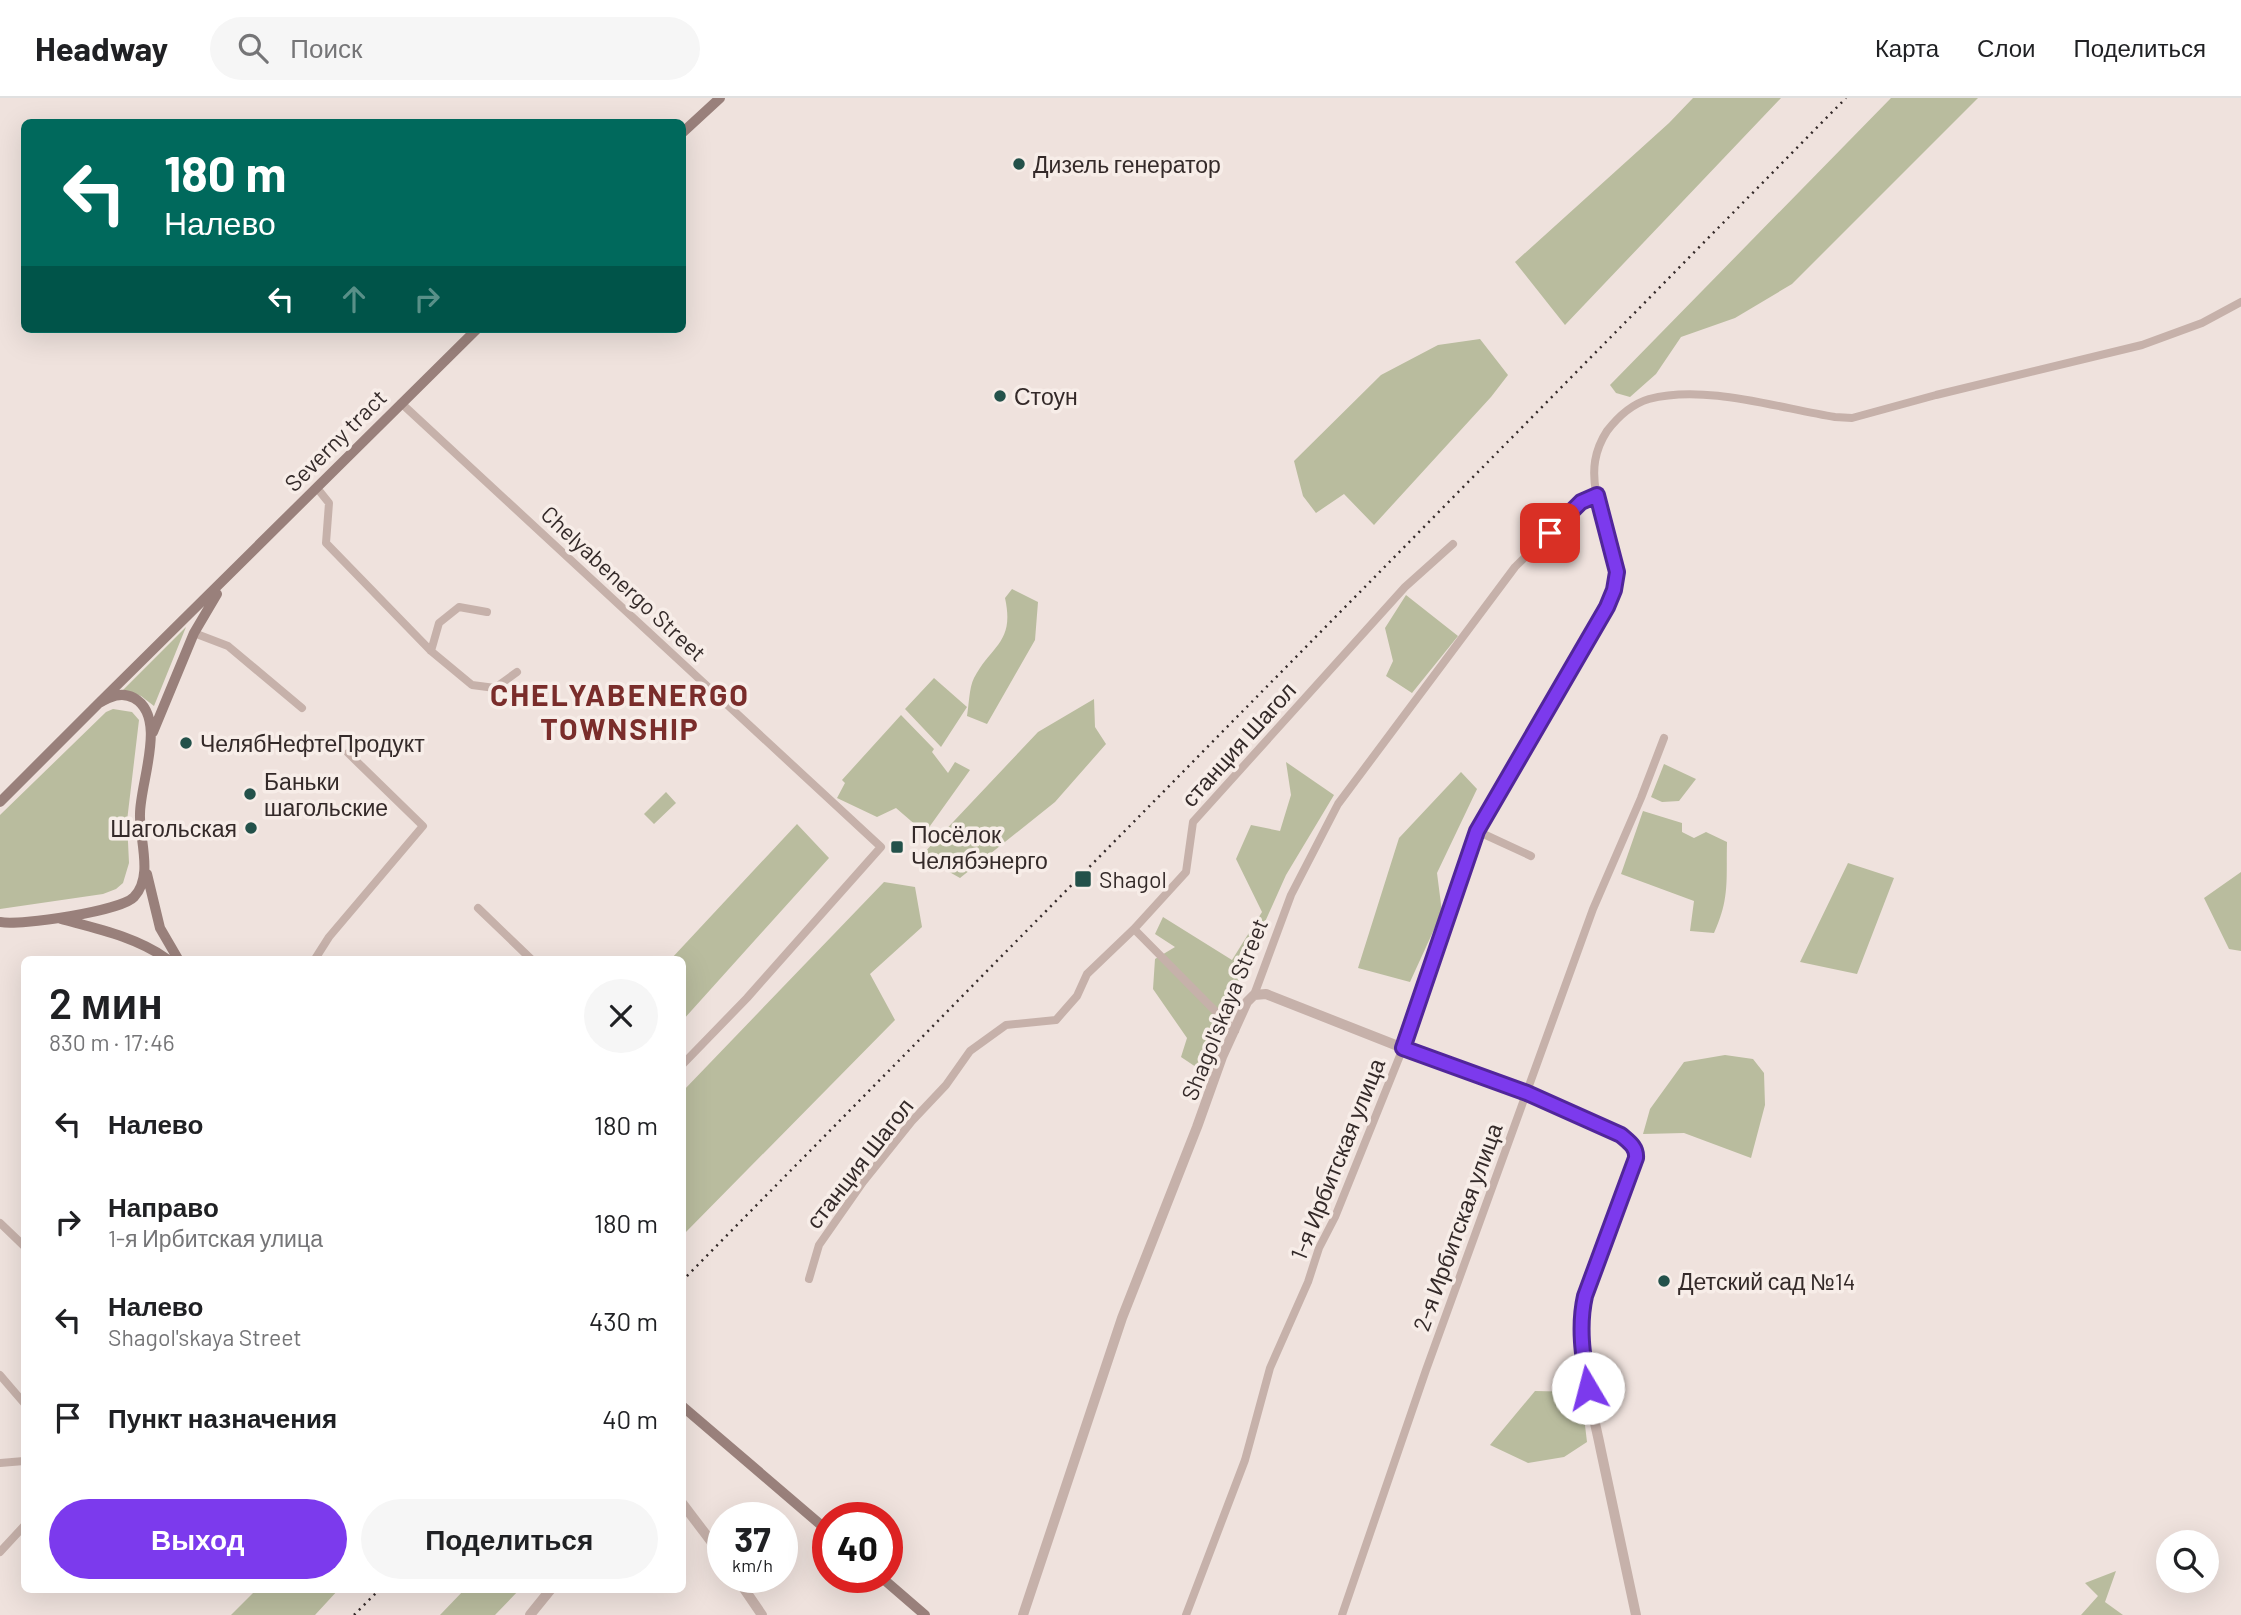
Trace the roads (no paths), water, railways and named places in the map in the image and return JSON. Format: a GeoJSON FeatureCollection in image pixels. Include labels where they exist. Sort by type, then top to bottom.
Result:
{"type":"FeatureCollection","features":[{"type":"Feature","properties":{"kind":"main road"},"geometry":{"type":"LineString","coordinates":[[686,129],[720,98]]}},
{"type":"Feature","properties":{"kind":"main road","name":"Severny tract"},"geometry":{"type":"LineString","coordinates":[[0,803],[473,333]]}},
{"type":"Feature","properties":{"kind":"main road","name":"Severny tract"},"geometry":{"type":"LineString","coordinates":[[145,862],[140,797],[152,734],[194,633],[225,581]]}},
{"type":"Feature","properties":{"kind":"main road"},"geometry":{"type":"LineString","coordinates":[[99,703],[115,695],[133,698],[147,710],[152,734]]}},
{"type":"Feature","properties":{"kind":"main road"},"geometry":{"type":"LineString","coordinates":[[3,923],[59,918],[115,907],[133,898],[143,881],[145,862]]}},
{"type":"Feature","properties":{"kind":"main road"},"geometry":{"type":"LineString","coordinates":[[145,862],[160,928],[176,956]]}},
{"type":"Feature","properties":{"kind":"main road"},"geometry":{"type":"LineString","coordinates":[[59,918],[122,936],[153,949],[161,956]]}},
{"type":"Feature","properties":{"kind":"main road"},"geometry":{"type":"LineString","coordinates":[[686,1409],[812,1517]]}},
{"type":"Feature","properties":{"kind":"main road"},"geometry":{"type":"LineString","coordinates":[[900,1593],[925,1615]]}},
{"type":"Feature","properties":{"kind":"street","name":"1-я Ирбитская улица"},"geometry":{"type":"LineString","coordinates":[[1186,1615],[1245,1460],[1270,1368],[1403,1048],[1477,831],[1607,607],[1614,590],[1617,572],[1597,495],[1594,468],[1598,445],[1616,418],[1647,400],[1686,395],[1725,397],[1852,418],[2142,345],[2203,323],[2241,302]]}},
{"type":"Feature","properties":{"kind":"street","name":"Chelyabenergo Street"},"geometry":{"type":"LineString","coordinates":[[401,403],[881,847],[747,998],[686,1061]]}},
{"type":"Feature","properties":{"kind":"street"},"geometry":{"type":"LineString","coordinates":[[317,488],[329,503],[326,543],[431,651],[472,685],[495,688],[517,672]]}},
{"type":"Feature","properties":{"kind":"street","name":"Shagol'skaya Street"},"geometry":{"type":"LineString","coordinates":[[1023,1615],[1122,1318],[1222,1057],[1247,1002],[1254,995],[1291,895],[1338,804],[1515,567],[1581,502],[1597,495]]}},
{"type":"Feature","properties":{"kind":"street","name":"станция Шагол"},"geometry":{"type":"LineString","coordinates":[[809,1279],[819,1245],[863,1182],[946,1084],[970,1051],[1006,1025],[1056,1020],[1077,996],[1087,974],[1134,929],[1186,872],[1193,822],[1405,587],[1453,544]]}},
{"type":"Feature","properties":{"kind":"street"},"geometry":{"type":"LineString","coordinates":[[431,651],[439,623],[459,607],[487,612]]}},
{"type":"Feature","properties":{"kind":"street"},"geometry":{"type":"LineString","coordinates":[[194,633],[228,646],[302,708]]}},
{"type":"Feature","properties":{"kind":"street","name":"2-я Ирбитская улица"},"geometry":{"type":"LineString","coordinates":[[1342,1615],[1426,1370],[1592,909],[1642,797],[1664,738]]}},
{"type":"Feature","properties":{"kind":"street"},"geometry":{"type":"LineString","coordinates":[[317,956],[329,937],[422,826],[348,753]]}},
{"type":"Feature","properties":{"kind":"street"},"geometry":{"type":"LineString","coordinates":[[1477,831],[1531,856]]}},
{"type":"Feature","properties":{"kind":"street"},"geometry":{"type":"LineString","coordinates":[[478,908],[528,956]]}},
{"type":"Feature","properties":{"kind":"street"},"geometry":{"type":"LineString","coordinates":[[1134,929],[1234,1031]]}},
{"type":"Feature","properties":{"kind":"street"},"geometry":{"type":"LineString","coordinates":[[1254,995],[1266,994],[1279,998],[1403,1048],[1527,1093],[1621,1135],[1633,1145],[1637,1153],[1585,1296],[1580,1315],[1580,1333],[1588,1388],[1636,1615]]}},
{"type":"Feature","properties":{"kind":"street"},"geometry":{"type":"LineString","coordinates":[[0,1223],[21,1243]]}},
{"type":"Feature","properties":{"kind":"street"},"geometry":{"type":"LineString","coordinates":[[0,1375],[21,1400]]}},
{"type":"Feature","properties":{"kind":"street"},"geometry":{"type":"LineString","coordinates":[[0,1463],[21,1461]]}},
{"type":"Feature","properties":{"kind":"street"},"geometry":{"type":"LineString","coordinates":[[686,1508],[707,1536]]}},
{"type":"Feature","properties":{"kind":"street"},"geometry":{"type":"LineString","coordinates":[[0,1552],[21,1528]]}},
{"type":"Feature","properties":{"kind":"street"},"geometry":{"type":"LineString","coordinates":[[530,1615],[548,1593]]}},
{"type":"Feature","properties":{"kind":"street"},"geometry":{"type":"LineString","coordinates":[[747,1593],[762,1615]]}},
{"type":"Feature","properties":{"kind":"railway"},"geometry":{"type":"LineString","coordinates":[[686,1277],[1846,98]]}},
{"type":"Feature","properties":{"kind":"railway"},"geometry":{"type":"LineString","coordinates":[[354,1615],[376,1593]]}},
{"type":"Feature","properties":{"kind":"place","name":"Дизель генератор"},"geometry":{"type":"Point","coordinates":[1019,164]}},
{"type":"Feature","properties":{"kind":"place","name":"Стоун"},"geometry":{"type":"Point","coordinates":[1000,396]}},
{"type":"Feature","properties":{"kind":"place","name":"ЧелябНефтеПродукт"},"geometry":{"type":"Point","coordinates":[186,743]}},
{"type":"Feature","properties":{"kind":"place","name":"Баньки шагольские"},"geometry":{"type":"Point","coordinates":[250,794]}},
{"type":"Feature","properties":{"kind":"place","name":"Шагольская"},"geometry":{"type":"Point","coordinates":[251,828]}},
{"type":"Feature","properties":{"kind":"place","name":"Посёлок Челябэнерго"},"geometry":{"type":"Point","coordinates":[897,847]}},
{"type":"Feature","properties":{"kind":"place","name":"Shagol"},"geometry":{"type":"Point","coordinates":[1083,879]}},
{"type":"Feature","properties":{"kind":"place","name":"Детский сад №14"},"geometry":{"type":"Point","coordinates":[1664,1281]}},
{"type":"Feature","properties":{"kind":"district","name":"CHELYABENERGO TOWNSHIP"},"geometry":{"type":"Point","coordinates":[620,711]}}]}
